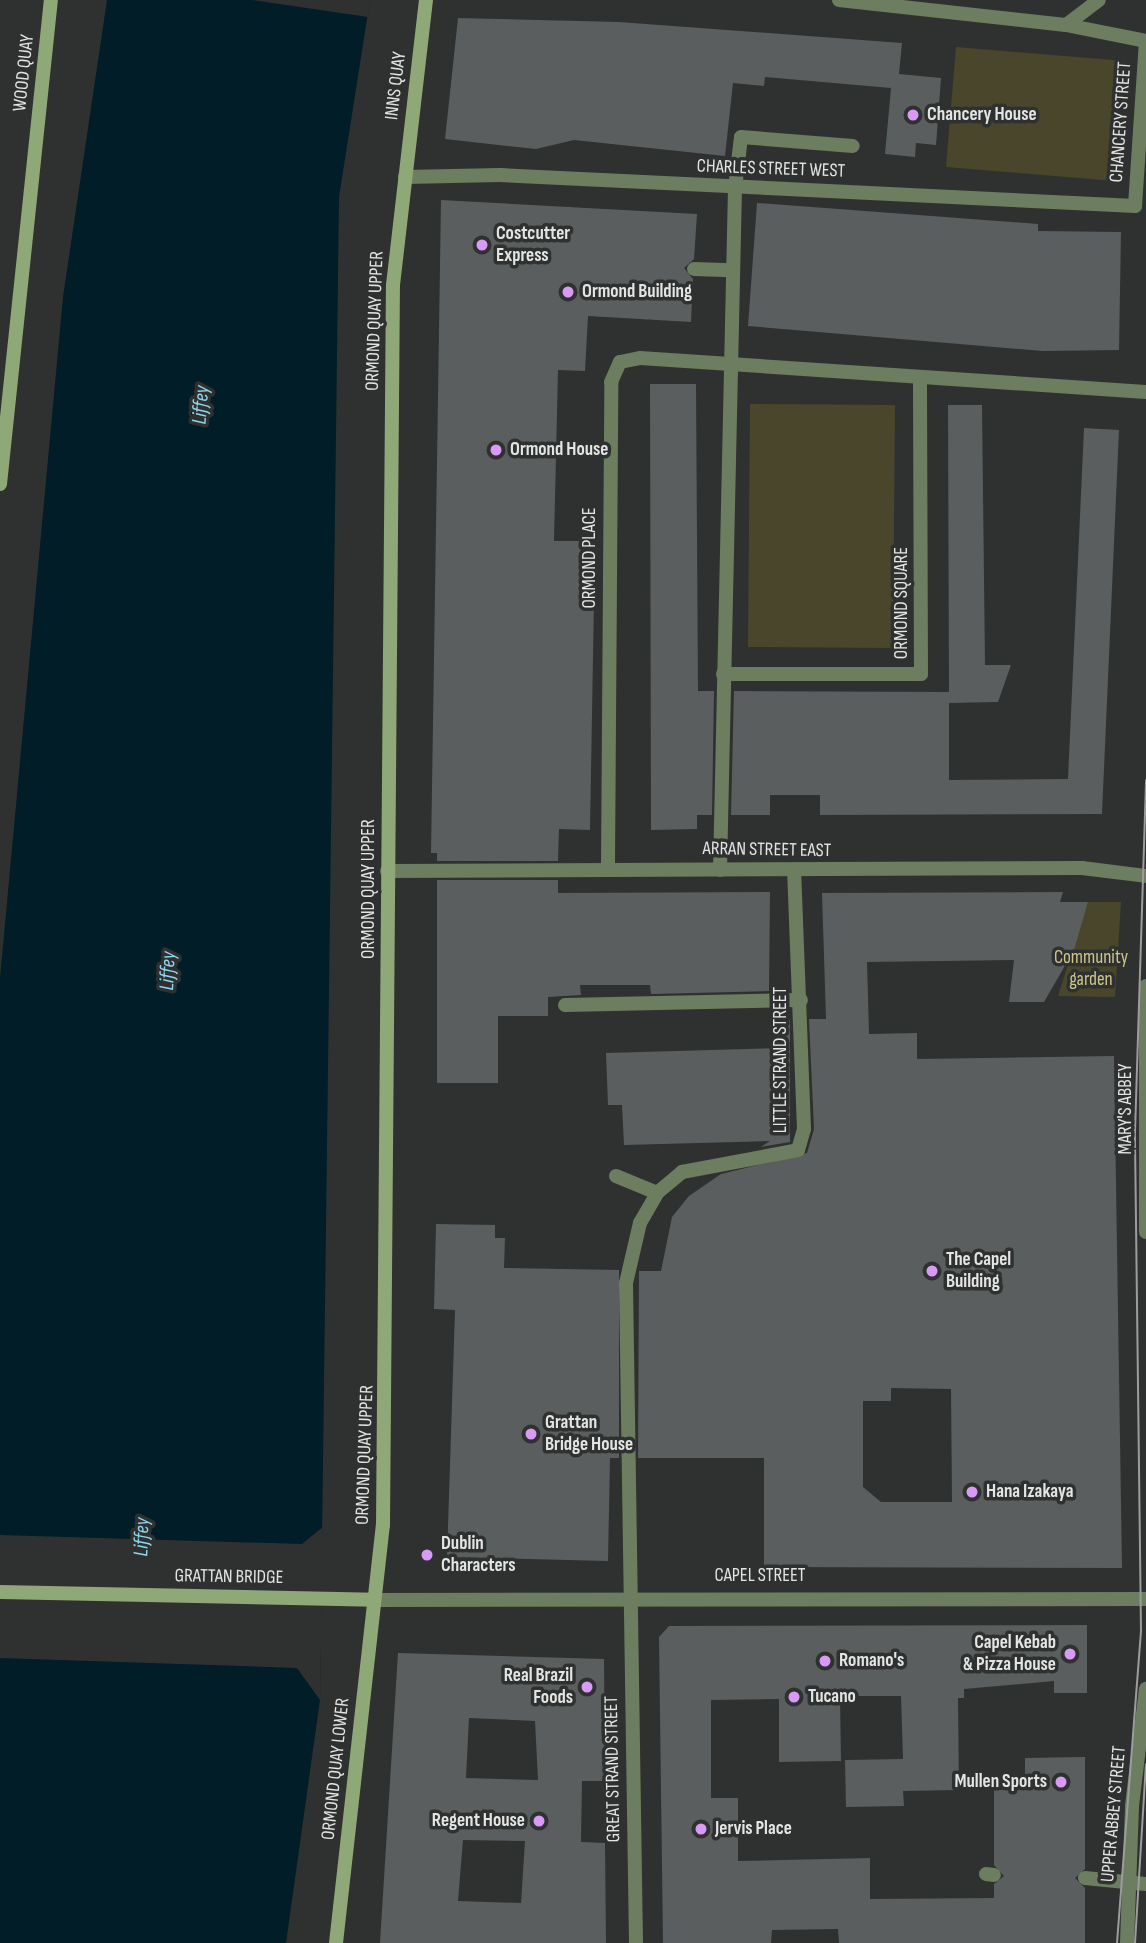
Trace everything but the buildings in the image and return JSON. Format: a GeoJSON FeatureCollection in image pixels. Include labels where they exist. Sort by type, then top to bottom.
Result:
{"type":"FeatureCollection","features":[{"type":"Feature","properties":{"kind":"main road","name":"WOOD QUAY"},"geometry":{"type":"LineString","coordinates":[[0,484],[51,0]]}},
{"type":"Feature","properties":{"kind":"main road","name":"INNS QUAY"},"geometry":{"type":"LineString","coordinates":[[405,177],[426,0]]}},
{"type":"Feature","properties":{"kind":"main road","name":"ORMOND QUAY UPPER"},"geometry":{"type":"LineString","coordinates":[[374,1600],[387,1378],[387,870],[393,285],[405,177]]}},
{"type":"Feature","properties":{"kind":"main road","name":"GRATTAN BRIDGE"},"geometry":{"type":"LineString","coordinates":[[0,1592],[374,1600]]}},
{"type":"Feature","properties":{"kind":"main road","name":"ORMOND QUAY LOWER"},"geometry":{"type":"LineString","coordinates":[[336,1943],[374,1600]]}},
{"type":"Feature","properties":{"kind":"street"},"geometry":{"type":"LineString","coordinates":[[839,0],[1066,25],[1146,41]]}},
{"type":"Feature","properties":{"kind":"street"},"geometry":{"type":"LineString","coordinates":[[1066,25],[1099,0]]}},
{"type":"Feature","properties":{"kind":"street","name":"CHANCERY STREET"},"geometry":{"type":"LineString","coordinates":[[1135,206],[1146,41]]}},
{"type":"Feature","properties":{"kind":"street"},"geometry":{"type":"LineString","coordinates":[[720,870],[727,363],[735,188],[741,137],[853,146]]}},
{"type":"Feature","properties":{"kind":"street","name":"CHARLES STREET WEST"},"geometry":{"type":"LineString","coordinates":[[405,177],[500,175],[1135,206]]}},
{"type":"Feature","properties":{"kind":"street"},"geometry":{"type":"LineString","coordinates":[[694,269],[730,270]]}},
{"type":"Feature","properties":{"kind":"street","name":"ORMOND PLACE"},"geometry":{"type":"LineString","coordinates":[[608,865],[611,382],[620,362],[640,358],[727,363]]}},
{"type":"Feature","properties":{"kind":"street"},"geometry":{"type":"LineString","coordinates":[[727,363],[1146,392]]}},
{"type":"Feature","properties":{"kind":"street","name":"ORMOND SQUARE"},"geometry":{"type":"LineString","coordinates":[[723,674],[921,674],[920,377]]}},
{"type":"Feature","properties":{"kind":"street","name":"ARRAN STREET EAST"},"geometry":{"type":"LineString","coordinates":[[387,870],[608,865],[794,871],[1082,868],[1146,876]]}},
{"type":"Feature","properties":{"kind":"street","name":"LITTLE STRAND STREET"},"geometry":{"type":"LineString","coordinates":[[630,1595],[626,1283],[639,1223],[657,1193],[682,1172],[719,1161],[798,1150],[804,1129],[794,871]]}},
{"type":"Feature","properties":{"kind":"street","name":"MARY'S ABBEY"},"geometry":{"type":"LineString","coordinates":[[1146,986],[1146,1232]]}},
{"type":"Feature","properties":{"kind":"street"},"geometry":{"type":"LineString","coordinates":[[565,1005],[801,1000]]}},
{"type":"Feature","properties":{"kind":"street"},"geometry":{"type":"LineString","coordinates":[[616,1176],[657,1193]]}},
{"type":"Feature","properties":{"kind":"street","name":"CAPEL STREET"},"geometry":{"type":"LineString","coordinates":[[374,1600],[630,1595],[1146,1599]]}},
{"type":"Feature","properties":{"kind":"street","name":"GREAT STRAND STREET"},"geometry":{"type":"LineString","coordinates":[[630,1595],[635,1943]]}},
{"type":"Feature","properties":{"kind":"street","name":"UPPER ABBEY STREET"},"geometry":{"type":"LineString","coordinates":[[1127,1943],[1127,1883],[1146,1689]]}},
{"type":"Feature","properties":{"kind":"street"},"geometry":{"type":"LineString","coordinates":[[1085,1878],[1146,1884]]}},
{"type":"Feature","properties":{"kind":"green space"},"geometry":{"type":"Polygon","coordinates":[[[956,47],[1125,61],[1115,181],[946,167],[956,47]]]}},
{"type":"Feature","properties":{"kind":"green space"},"geometry":{"type":"Polygon","coordinates":[[[750,404],[895,405],[893,648],[748,647],[750,404]]]}},
{"type":"Feature","properties":{"kind":"green space","name":"Community garden"},"geometry":{"type":"Polygon","coordinates":[[[1088,902],[1121,902],[1115,997],[1058,996],[1088,902]]]}},
{"type":"Feature","properties":{"kind":"water","name":"Liffey"},"geometry":{"type":"Polygon","coordinates":[[[107,0],[370,0],[339,197],[320,1700],[286,1943],[0,1943],[0,978],[63,297],[107,0]]]}},
{"type":"Feature","properties":{"kind":"pier"},"geometry":{"type":"Polygon","coordinates":[[[252,0],[370,0],[368,17],[252,0]]]}},
{"type":"Feature","properties":{"kind":"pier"},"geometry":{"type":"Polygon","coordinates":[[[323,1527],[320,1700],[297,1668],[0,1658],[0,1535],[302,1544],[323,1527]]]}},
{"type":"Feature","properties":{"kind":"tram line"},"geometry":{"type":"LineString","coordinates":[[1117,1943],[1141,1631],[1135,1132],[1146,780]]}},
{"type":"Feature","properties":{"kind":"tram line"},"geometry":{"type":"LineString","coordinates":[[1135,1943],[1146,1764]]}},
{"type":"Feature","properties":{"kind":"place","name":"Chancery House"},"geometry":{"type":"Point","coordinates":[913,115]}},
{"type":"Feature","properties":{"kind":"place","name":"Costcutter Express"},"geometry":{"type":"Point","coordinates":[482,245]}},
{"type":"Feature","properties":{"kind":"place","name":"Ormond Building"},"geometry":{"type":"Point","coordinates":[568,292]}},
{"type":"Feature","properties":{"kind":"place","name":"Ormond House"},"geometry":{"type":"Point","coordinates":[496,450]}},
{"type":"Feature","properties":{"kind":"place","name":"The Capel Building"},"geometry":{"type":"Point","coordinates":[932,1271]}},
{"type":"Feature","properties":{"kind":"place","name":"Grattan Bridge House"},"geometry":{"type":"Point","coordinates":[531,1434]}},
{"type":"Feature","properties":{"kind":"place","name":"Hana Izakaya"},"geometry":{"type":"Point","coordinates":[972,1492]}},
{"type":"Feature","properties":{"kind":"place","name":"Dublin Characters"},"geometry":{"type":"Point","coordinates":[427,1555]}},
{"type":"Feature","properties":{"kind":"place","name":"Capel Kebab & Pizza House"},"geometry":{"type":"Point","coordinates":[1070,1654]}},
{"type":"Feature","properties":{"kind":"place","name":"Romano's"},"geometry":{"type":"Point","coordinates":[825,1661]}},
{"type":"Feature","properties":{"kind":"place","name":"Real Brazil Foods"},"geometry":{"type":"Point","coordinates":[587,1687]}},
{"type":"Feature","properties":{"kind":"place","name":"Tucano"},"geometry":{"type":"Point","coordinates":[794,1697]}},
{"type":"Feature","properties":{"kind":"place","name":"Mullen Sports"},"geometry":{"type":"Point","coordinates":[1061,1782]}},
{"type":"Feature","properties":{"kind":"place","name":"Regent House"},"geometry":{"type":"Point","coordinates":[539,1821]}},
{"type":"Feature","properties":{"kind":"place","name":"Jervis Place"},"geometry":{"type":"Point","coordinates":[701,1829]}}]}
